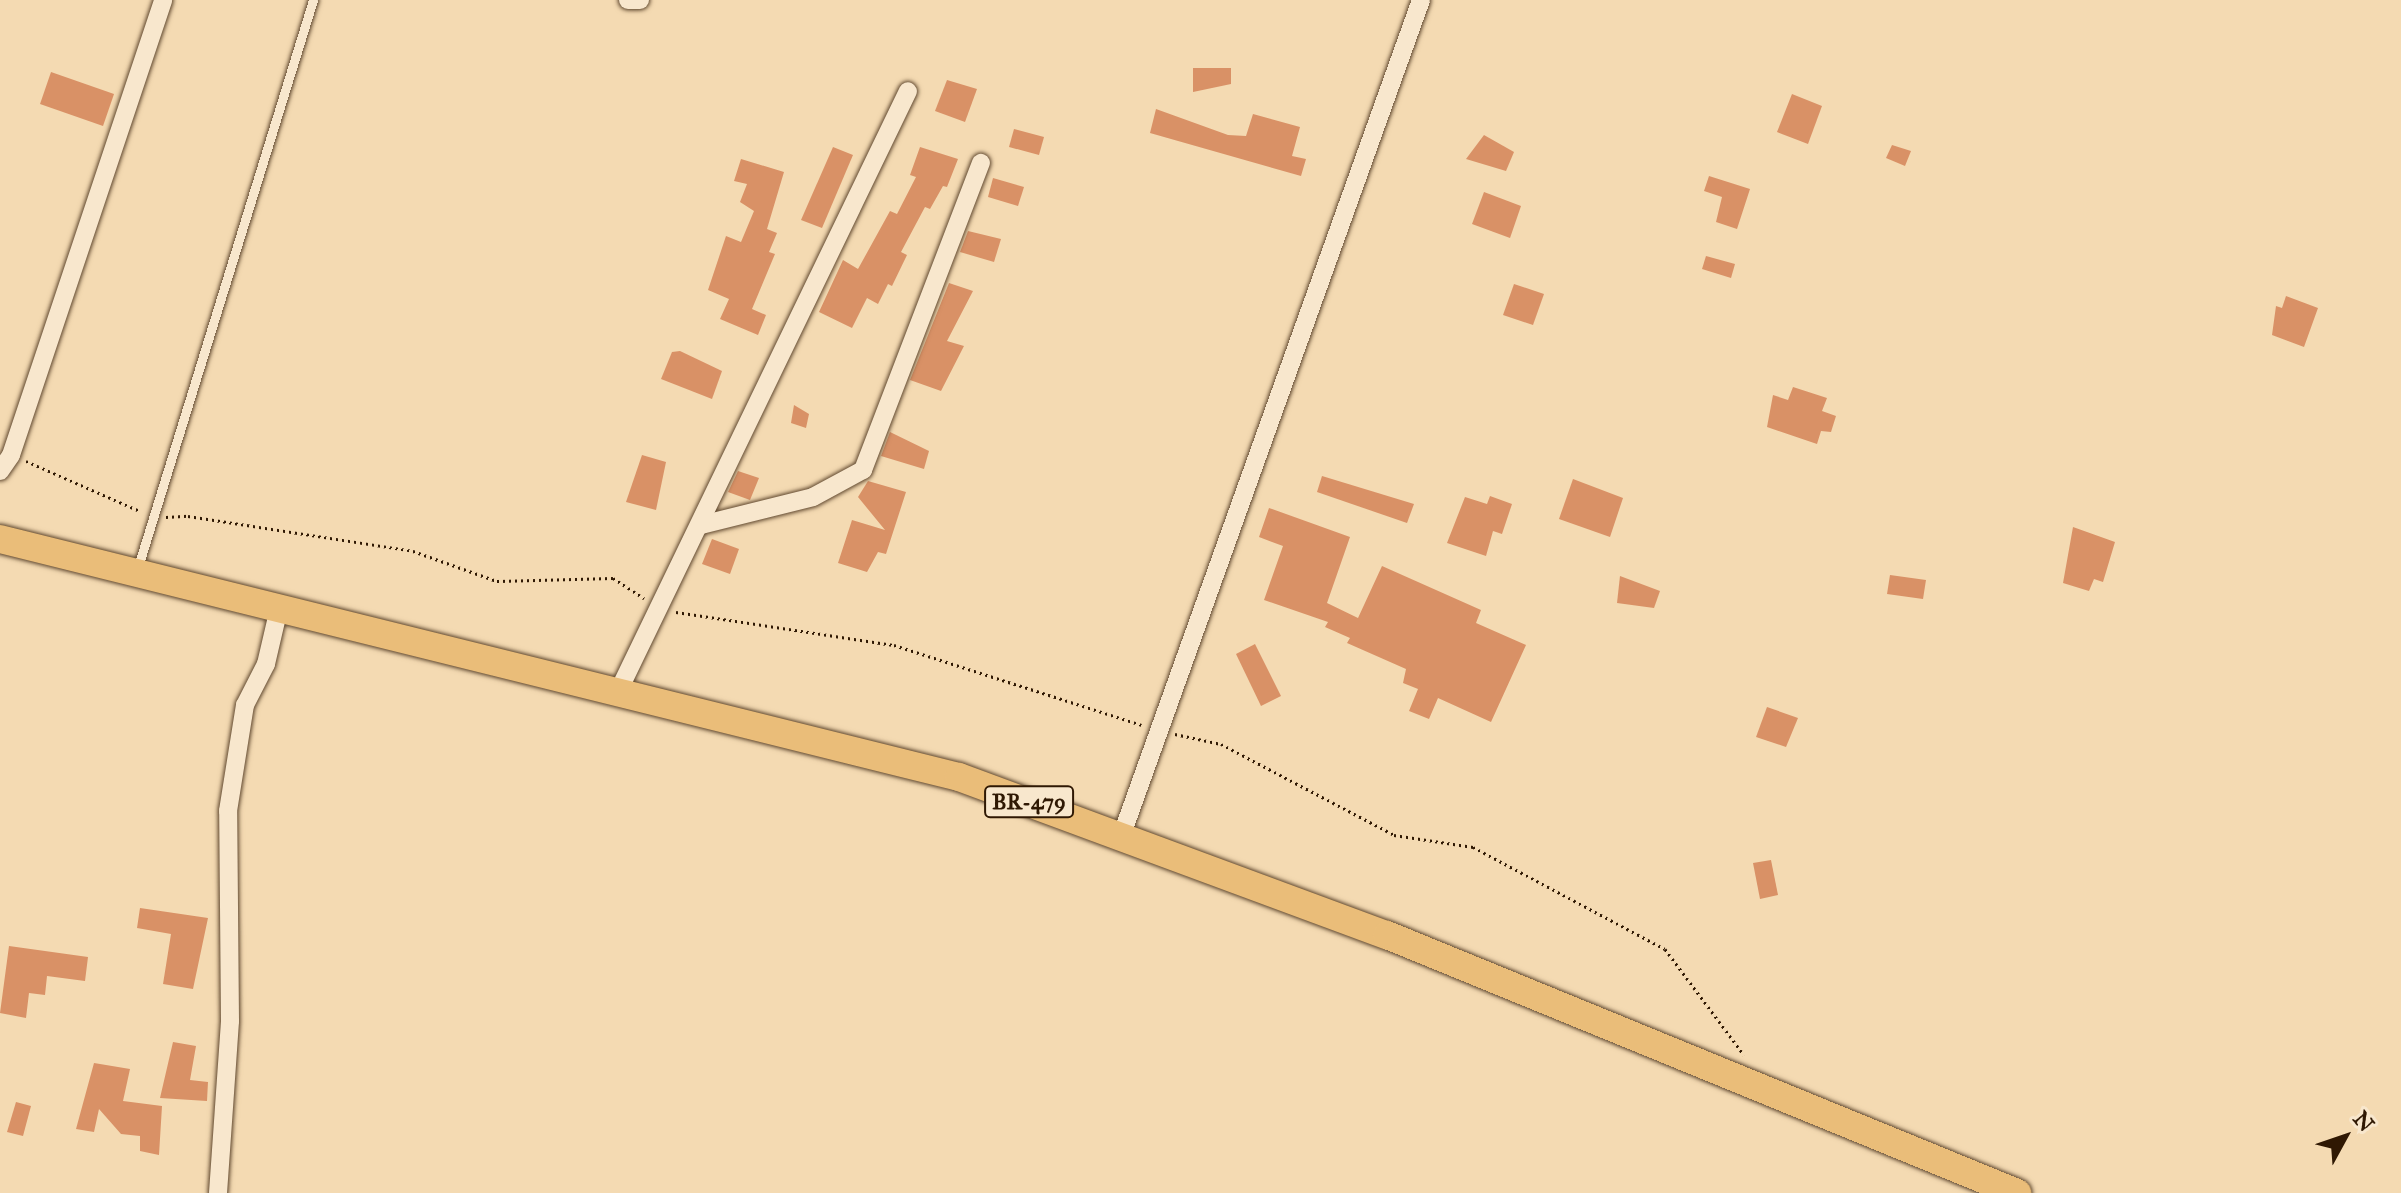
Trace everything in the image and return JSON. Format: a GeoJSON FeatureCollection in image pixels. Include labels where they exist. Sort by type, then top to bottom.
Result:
{"type":"FeatureCollection","features":[{"type":"Feature","properties":{"kind":"main road","name":"BR-479"},"geometry":{"type":"LineString","coordinates":[[0,539],[959,777],[1387,935],[2017,1193]]}},
{"type":"Feature","properties":{"kind":"street"},"geometry":{"type":"LineString","coordinates":[[0,471],[163,0]]}},
{"type":"Feature","properties":{"kind":"street"},"geometry":{"type":"LineString","coordinates":[[628,0],[640,0]]}},
{"type":"Feature","properties":{"kind":"street"},"geometry":{"type":"LineString","coordinates":[[1121,837],[1421,0]]}},
{"type":"Feature","properties":{"kind":"street"},"geometry":{"type":"LineString","coordinates":[[618,692],[908,91]]}},
{"type":"Feature","properties":{"kind":"street"},"geometry":{"type":"LineString","coordinates":[[701,525],[813,497],[863,470],[981,163]]}},
{"type":"Feature","properties":{"kind":"street"},"geometry":{"type":"LineString","coordinates":[[218,1193],[230,1021],[228,811],[245,705],[266,664],[279,608]]}},
{"type":"Feature","properties":{"kind":"lane"},"geometry":{"type":"LineString","coordinates":[[136,573],[157,518],[313,0]]}},
{"type":"Feature","properties":{"kind":"path"},"geometry":{"type":"LineString","coordinates":[[6,453],[157,518],[188,516],[413,551],[497,581],[613,578],[659,609],[894,645],[1159,731],[1221,744],[1394,835],[1473,847],[1665,949],[1746,1057]]}},
{"type":"Feature","properties":{"kind":"building"},"geometry":{"type":"Polygon","coordinates":[[[1193,68],[1231,68],[1231,84],[1193,92],[1193,68]]]}},
{"type":"Feature","properties":{"kind":"building"},"geometry":{"type":"Polygon","coordinates":[[[51,72],[114,94],[103,126],[40,104],[51,72]]]}},
{"type":"Feature","properties":{"kind":"building"},"geometry":{"type":"Polygon","coordinates":[[[947,80],[977,89],[965,122],[935,111],[947,80]]]}},
{"type":"Feature","properties":{"kind":"building"},"geometry":{"type":"Polygon","coordinates":[[[1792,94],[1822,106],[1808,144],[1777,132],[1792,94]]]}},
{"type":"Feature","properties":{"kind":"building"},"geometry":{"type":"Polygon","coordinates":[[[1156,109],[1228,135],[1246,136],[1253,114],[1300,127],[1292,156],[1306,159],[1301,176],[1150,133],[1156,109]]]}},
{"type":"Feature","properties":{"kind":"building"},"geometry":{"type":"Polygon","coordinates":[[[1014,129],[1044,137],[1039,155],[1009,147],[1014,129]]]}},
{"type":"Feature","properties":{"kind":"building"},"geometry":{"type":"Polygon","coordinates":[[[1484,135],[1514,152],[1506,171],[1466,159],[1484,135]]]}},
{"type":"Feature","properties":{"kind":"building"},"geometry":{"type":"Polygon","coordinates":[[[1892,145],[1911,151],[1905,166],[1886,158],[1892,145]]]}},
{"type":"Feature","properties":{"kind":"building"},"geometry":{"type":"Polygon","coordinates":[[[833,147],[853,155],[822,228],[801,220],[833,147]]]}},
{"type":"Feature","properties":{"kind":"building"},"geometry":{"type":"Polygon","coordinates":[[[920,147],[958,159],[947,187],[943,186],[930,209],[925,207],[901,252],[907,255],[892,286],[888,284],[878,304],[867,298],[852,328],[819,312],[843,260],[858,269],[890,211],[897,214],[916,177],[910,175],[920,147]]]}},
{"type":"Feature","properties":{"kind":"building"},"geometry":{"type":"Polygon","coordinates":[[[741,159],[784,172],[767,229],[777,233],[769,252],[775,254],[752,309],[766,315],[758,335],[720,319],[729,299],[708,290],[726,236],[741,242],[754,211],[740,202],[747,184],[734,181],[741,159]]]}},
{"type":"Feature","properties":{"kind":"building"},"geometry":{"type":"Polygon","coordinates":[[[1709,176],[1750,189],[1737,229],[1716,222],[1722,197],[1704,191],[1709,176]]]}},
{"type":"Feature","properties":{"kind":"building"},"geometry":{"type":"Polygon","coordinates":[[[993,178],[1024,187],[1018,206],[988,197],[993,178]]]}},
{"type":"Feature","properties":{"kind":"building"},"geometry":{"type":"Polygon","coordinates":[[[1484,192],[1521,206],[1510,238],[1472,224],[1484,192]]]}},
{"type":"Feature","properties":{"kind":"building"},"geometry":{"type":"Polygon","coordinates":[[[968,231],[1001,239],[994,262],[960,252],[968,231]]]}},
{"type":"Feature","properties":{"kind":"building"},"geometry":{"type":"Polygon","coordinates":[[[1706,256],[1735,264],[1731,278],[1702,269],[1706,256]]]}},
{"type":"Feature","properties":{"kind":"building"},"geometry":{"type":"Polygon","coordinates":[[[949,283],[973,291],[947,341],[964,346],[941,391],[910,380],[949,283]]]}},
{"type":"Feature","properties":{"kind":"building"},"geometry":{"type":"Polygon","coordinates":[[[1514,284],[1544,294],[1533,325],[1503,315],[1514,284]]]}},
{"type":"Feature","properties":{"kind":"building"},"geometry":{"type":"Polygon","coordinates":[[[2286,296],[2318,308],[2304,347],[2272,335],[2276,306],[2282,308],[2286,296]]]}},
{"type":"Feature","properties":{"kind":"building"},"geometry":{"type":"Polygon","coordinates":[[[680,351],[722,371],[712,399],[661,379],[672,352],[680,351]]]}},
{"type":"Feature","properties":{"kind":"building"},"geometry":{"type":"Polygon","coordinates":[[[1793,387],[1827,398],[1822,411],[1836,416],[1831,432],[1821,431],[1817,444],[1767,427],[1773,395],[1788,400],[1793,387]]]}},
{"type":"Feature","properties":{"kind":"building"},"geometry":{"type":"Polygon","coordinates":[[[794,405],[809,414],[806,428],[791,423],[794,405]]]}},
{"type":"Feature","properties":{"kind":"building"},"geometry":{"type":"Polygon","coordinates":[[[890,432],[929,451],[924,469],[881,456],[890,432]]]}},
{"type":"Feature","properties":{"kind":"building"},"geometry":{"type":"Polygon","coordinates":[[[642,455],[666,462],[656,510],[626,502],[642,455]]]}},
{"type":"Feature","properties":{"kind":"building"},"geometry":{"type":"Polygon","coordinates":[[[738,471],[759,478],[750,500],[728,492],[738,471]]]}},
{"type":"Feature","properties":{"kind":"building"},"geometry":{"type":"Polygon","coordinates":[[[1322,476],[1414,504],[1407,523],[1317,492],[1322,476]]]}},
{"type":"Feature","properties":{"kind":"building"},"geometry":{"type":"Polygon","coordinates":[[[1573,479],[1623,498],[1610,537],[1559,519],[1573,479]]]}},
{"type":"Feature","properties":{"kind":"building"},"geometry":{"type":"Polygon","coordinates":[[[868,481],[906,492],[886,554],[878,552],[867,572],[838,563],[852,520],[885,530],[858,497],[868,481]]]}},
{"type":"Feature","properties":{"kind":"building"},"geometry":{"type":"Polygon","coordinates":[[[1490,496],[1512,504],[1502,534],[1493,531],[1486,556],[1447,543],[1465,497],[1487,504],[1490,496]]]}},
{"type":"Feature","properties":{"kind":"building"},"geometry":{"type":"Polygon","coordinates":[[[1269,508],[1350,537],[1327,603],[1358,618],[1382,566],[1481,610],[1476,623],[1526,645],[1491,722],[1438,698],[1429,719],[1409,711],[1418,689],[1403,683],[1406,669],[1347,643],[1350,638],[1325,627],[1328,622],[1264,600],[1283,546],[1259,537],[1269,508]]]}},
{"type":"Feature","properties":{"kind":"building"},"geometry":{"type":"Polygon","coordinates":[[[2073,527],[2115,542],[2103,582],[2094,579],[2089,591],[2063,583],[2073,527]]]}},
{"type":"Feature","properties":{"kind":"building"},"geometry":{"type":"Polygon","coordinates":[[[712,539],[739,549],[730,574],[702,564],[712,539]]]}},
{"type":"Feature","properties":{"kind":"building"},"geometry":{"type":"Polygon","coordinates":[[[1890,575],[1926,580],[1923,599],[1887,594],[1890,575]]]}},
{"type":"Feature","properties":{"kind":"building"},"geometry":{"type":"Polygon","coordinates":[[[1620,576],[1660,591],[1654,608],[1617,603],[1620,576]]]}},
{"type":"Feature","properties":{"kind":"building"},"geometry":{"type":"Polygon","coordinates":[[[1255,644],[1281,696],[1261,706],[1236,654],[1255,644]]]}},
{"type":"Feature","properties":{"kind":"building"},"geometry":{"type":"Polygon","coordinates":[[[1767,707],[1798,718],[1786,747],[1756,737],[1767,707]]]}},
{"type":"Feature","properties":{"kind":"building"},"geometry":{"type":"Polygon","coordinates":[[[1771,860],[1778,895],[1760,899],[1753,863],[1771,860]]]}},
{"type":"Feature","properties":{"kind":"building"},"geometry":{"type":"Polygon","coordinates":[[[140,908],[208,918],[193,989],[163,984],[171,934],[137,928],[140,908]]]}},
{"type":"Feature","properties":{"kind":"building"},"geometry":{"type":"Polygon","coordinates":[[[9,946],[88,957],[85,981],[47,976],[45,995],[29,993],[26,1018],[0,1013],[9,946]]]}},
{"type":"Feature","properties":{"kind":"building"},"geometry":{"type":"Polygon","coordinates":[[[173,1042],[196,1046],[190,1080],[208,1082],[207,1101],[160,1098],[173,1042]]]}},
{"type":"Feature","properties":{"kind":"building"},"geometry":{"type":"Polygon","coordinates":[[[94,1063],[130,1069],[123,1101],[162,1106],[159,1155],[140,1151],[140,1136],[121,1134],[99,1109],[94,1132],[76,1129],[94,1063]]]}},
{"type":"Feature","properties":{"kind":"building"},"geometry":{"type":"Polygon","coordinates":[[[16,1102],[31,1106],[23,1136],[7,1132],[16,1102]]]}}]}
